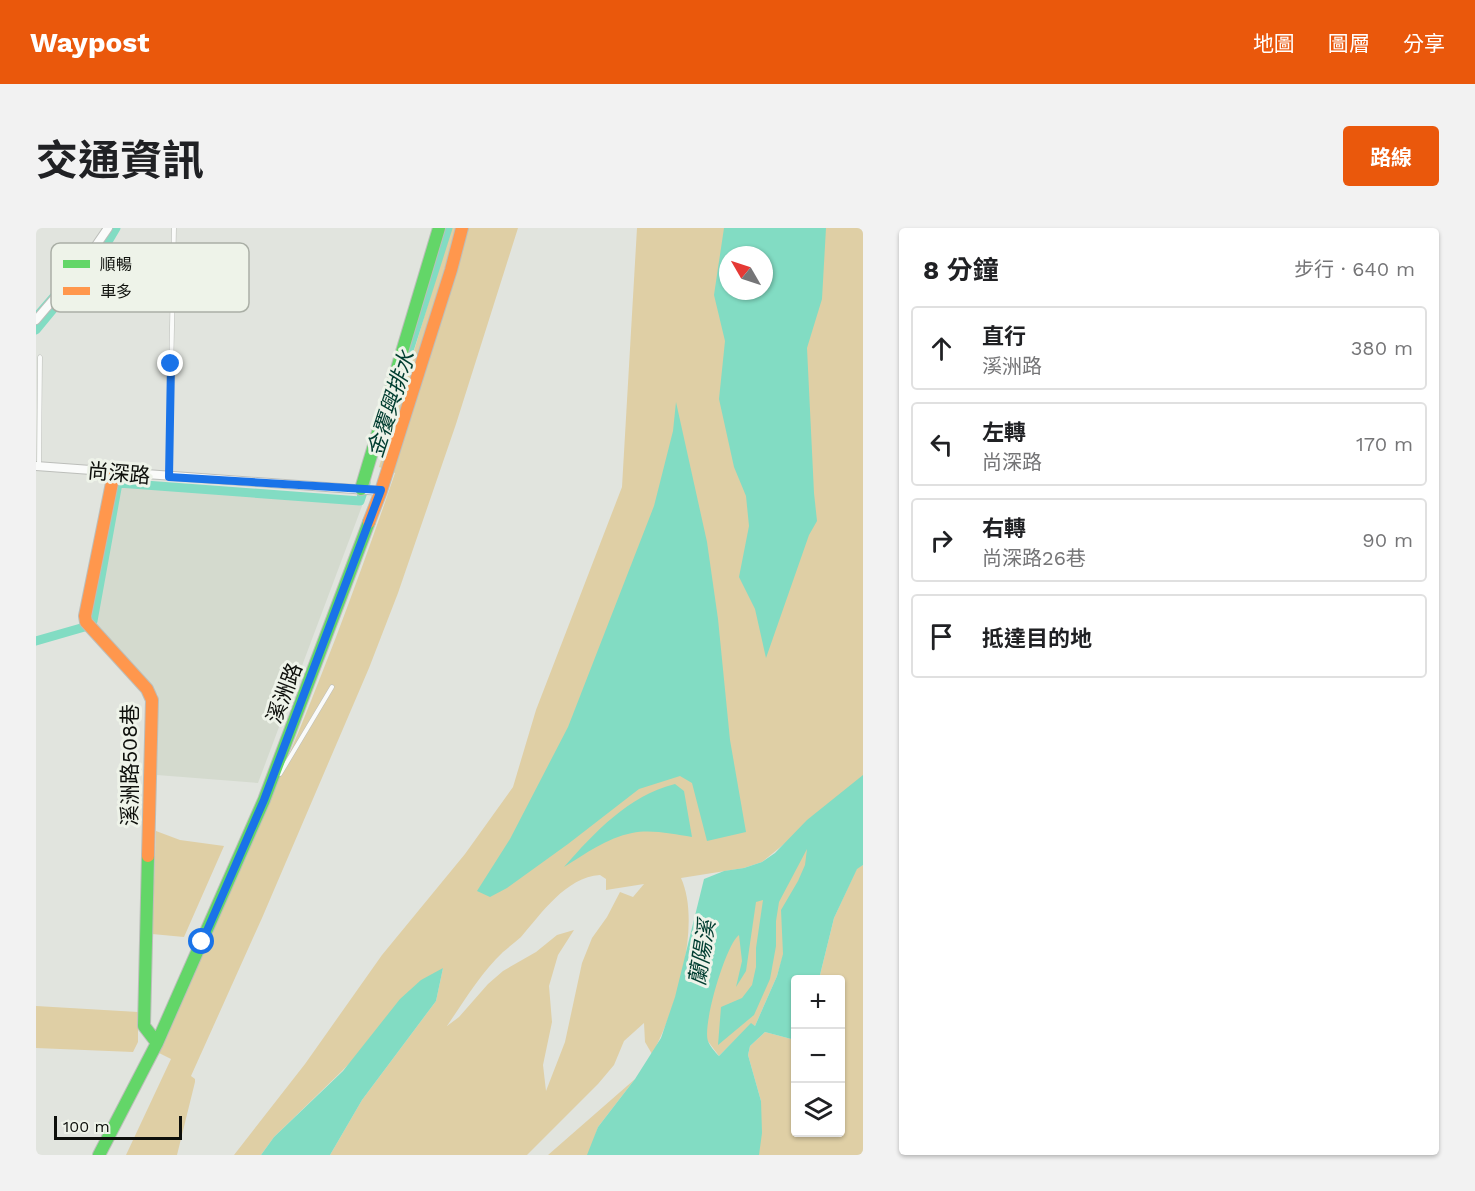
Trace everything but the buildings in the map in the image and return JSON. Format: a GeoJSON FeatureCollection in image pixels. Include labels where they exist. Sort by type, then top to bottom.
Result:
{"type":"FeatureCollection","features":[{"type":"Feature","properties":{"kind":"street"},"geometry":{"type":"LineString","coordinates":[[98,243],[108,228]]}},
{"type":"Feature","properties":{"kind":"street"},"geometry":{"type":"LineString","coordinates":[[361,489],[439,228]]}},
{"type":"Feature","properties":{"kind":"street","name":"溪洲路"},"geometry":{"type":"LineString","coordinates":[[99,1155],[157,1043],[264,800],[381,490],[452,270],[462,228]]}},
{"type":"Feature","properties":{"kind":"street"},"geometry":{"type":"LineString","coordinates":[[36,320],[51,302]]}},
{"type":"Feature","properties":{"kind":"street","name":"尚深路"},"geometry":{"type":"LineString","coordinates":[[38,466],[169,477],[381,490]]}},
{"type":"Feature","properties":{"kind":"street","name":"溪洲路508巷"},"geometry":{"type":"LineString","coordinates":[[114,473],[85,616],[86,622],[147,689],[152,700],[144,1026],[157,1043]]}},
{"type":"Feature","properties":{"kind":"lane"},"geometry":{"type":"LineString","coordinates":[[174,228],[174,243]]}},
{"type":"Feature","properties":{"kind":"lane"},"geometry":{"type":"LineString","coordinates":[[169,477],[172,312]]}},
{"type":"Feature","properties":{"kind":"lane"},"geometry":{"type":"LineString","coordinates":[[38,466],[40,357]]}},
{"type":"Feature","properties":{"kind":"lane"},"geometry":{"type":"LineString","coordinates":[[264,800],[332,687]]}},
{"type":"Feature","properties":{"kind":"shaded area"},"geometry":{"type":"Polygon","coordinates":[[[451,228],[518,228],[456,424],[398,593],[369,668],[262,918],[191,1076],[195,1082],[177,1155],[126,1155],[171,1059],[157,1052],[285,763],[335,640],[381,515],[395,473],[379,467],[451,228]]]}},
{"type":"Feature","properties":{"kind":"shaded area"},"geometry":{"type":"Polygon","coordinates":[[[637,228],[863,228],[863,780],[762,862],[744,868],[681,878],[687,897],[689,919],[687,943],[670,1015],[652,1054],[645,1042],[644,1023],[624,1041],[614,1065],[598,1084],[527,1155],[330,1155],[362,1100],[436,1001],[443,968],[274,1137],[261,1155],[234,1155],[305,1064],[382,955],[465,854],[513,787],[536,710],[622,487],[637,228]],[[600,875],[588,877],[565,889],[555,898],[521,937],[487,969],[447,1026],[459,1017],[488,984],[503,971],[536,952],[557,935],[574,930],[558,955],[549,986],[552,1022],[543,1065],[546,1091],[565,1042],[582,963],[592,938],[607,917],[620,892],[633,897],[644,884],[606,890],[606,879],[600,875]]]}},
{"type":"Feature","properties":{"kind":"shaded area"},"geometry":{"type":"Polygon","coordinates":[[[121,487],[352,503],[362,506],[258,783],[157,775],[158,695],[94,624],[121,487]]]}},
{"type":"Feature","properties":{"kind":"shaded area"},"geometry":{"type":"Polygon","coordinates":[[[156,831],[180,840],[224,846],[184,937],[152,934],[156,831]]]}},
{"type":"Feature","properties":{"kind":"shaded area"},"geometry":{"type":"Polygon","coordinates":[[[808,846],[813,874],[777,976],[755,1026],[751,1024],[719,1056],[707,1040],[704,1022],[735,918],[808,846]]]}},
{"type":"Feature","properties":{"kind":"shaded area"},"geometry":{"type":"Polygon","coordinates":[[[863,865],[863,1155],[730,1155],[761,1101],[748,1055],[750,1046],[765,1032],[791,1039],[791,1137],[845,1137],[845,975],[820,975],[834,918],[857,868],[863,865]]]}},
{"type":"Feature","properties":{"kind":"shaded area"},"geometry":{"type":"Polygon","coordinates":[[[36,1006],[138,1012],[138,1042],[133,1052],[36,1048],[36,1006]]]}},
{"type":"Feature","properties":{"kind":"shaded area"},"geometry":{"type":"Polygon","coordinates":[[[635,1079],[598,1127],[589,1155],[548,1155],[635,1079]]]}},
{"type":"Feature","properties":{"kind":"water"},"geometry":{"type":"Polygon","coordinates":[[[724,228],[826,228],[822,299],[807,348],[817,521],[809,535],[766,658],[755,609],[739,577],[749,526],[746,496],[734,467],[719,399],[725,341],[714,295],[719,262],[719,300],[773,300],[773,246],[721,246],[724,228]]]}},
{"type":"Feature","properties":{"kind":"water"},"geometry":{"type":"Polygon","coordinates":[[[676,402],[707,542],[718,619],[730,740],[746,832],[707,841],[692,783],[680,776],[639,789],[568,844],[507,888],[490,897],[477,891],[510,839],[568,727],[654,506],[673,431],[676,402]]]}},
{"type":"Feature","properties":{"kind":"water","name":"蘭陽溪"},"geometry":{"type":"Polygon","coordinates":[[[863,775],[863,865],[857,869],[834,918],[820,975],[791,975],[791,1039],[765,1032],[750,1046],[748,1055],[761,1101],[762,1133],[759,1155],[587,1155],[598,1127],[635,1079],[661,1038],[675,997],[704,879],[724,871],[762,862],[775,853],[807,820],[863,775]],[[807,849],[779,902],[776,946],[770,979],[754,1015],[718,1045],[721,1007],[742,998],[752,985],[763,900],[756,902],[746,971],[736,987],[742,961],[739,935],[728,953],[716,985],[708,1019],[708,1041],[719,1056],[751,1023],[755,1026],[777,976],[783,954],[781,910],[805,865],[807,849]]]}},
{"type":"Feature","properties":{"kind":"water"},"geometry":{"type":"Polygon","coordinates":[[[675,784],[684,791],[692,837],[654,832],[623,835],[564,867],[600,829],[627,806],[642,797],[675,784]]]}},
{"type":"Feature","properties":{"kind":"water"},"geometry":{"type":"Polygon","coordinates":[[[443,968],[436,1001],[362,1100],[330,1155],[261,1155],[274,1137],[343,1071],[400,999],[421,980],[443,968]]]}},
{"type":"Feature","properties":{"kind":"waterway"},"geometry":{"type":"LineString","coordinates":[[107,243],[116,228]]}},
{"type":"Feature","properties":{"kind":"waterway","name":"金覆興排水"},"geometry":{"type":"LineString","coordinates":[[399,382],[448,228]]}},
{"type":"Feature","properties":{"kind":"waterway"},"geometry":{"type":"LineString","coordinates":[[36,312],[51,295]]}},
{"type":"Feature","properties":{"kind":"waterway"},"geometry":{"type":"LineString","coordinates":[[36,330],[51,312]]}},
{"type":"Feature","properties":{"kind":"waterway","name":"金覆興排水"},"geometry":{"type":"LineString","coordinates":[[36,641],[88,626],[93,621],[118,483],[360,501],[366,483]]}},
{"type":"Feature","properties":{"kind":"traffic: fast"},"geometry":{"type":"LineString","coordinates":[[361,489],[439,228]]}},
{"type":"Feature","properties":{"kind":"traffic: fast"},"geometry":{"type":"LineString","coordinates":[[99,1155],[157,1043],[264,800],[369,522]]}},
{"type":"Feature","properties":{"kind":"traffic: fast"},"geometry":{"type":"LineString","coordinates":[[148,856],[144,1026],[157,1043]]}},
{"type":"Feature","properties":{"kind":"traffic: slow"},"geometry":{"type":"LineString","coordinates":[[369,522],[381,491],[451,270],[462,228]]}},
{"type":"Feature","properties":{"kind":"traffic: slow"},"geometry":{"type":"LineString","coordinates":[[114,473],[85,616],[86,622],[147,689],[152,700],[148,856]]}},
{"type":"Feature","properties":{"kind":"route"},"geometry":{"type":"LineString","coordinates":[[171,364],[169,477],[381,490],[288,740],[202,942]]}}]}
